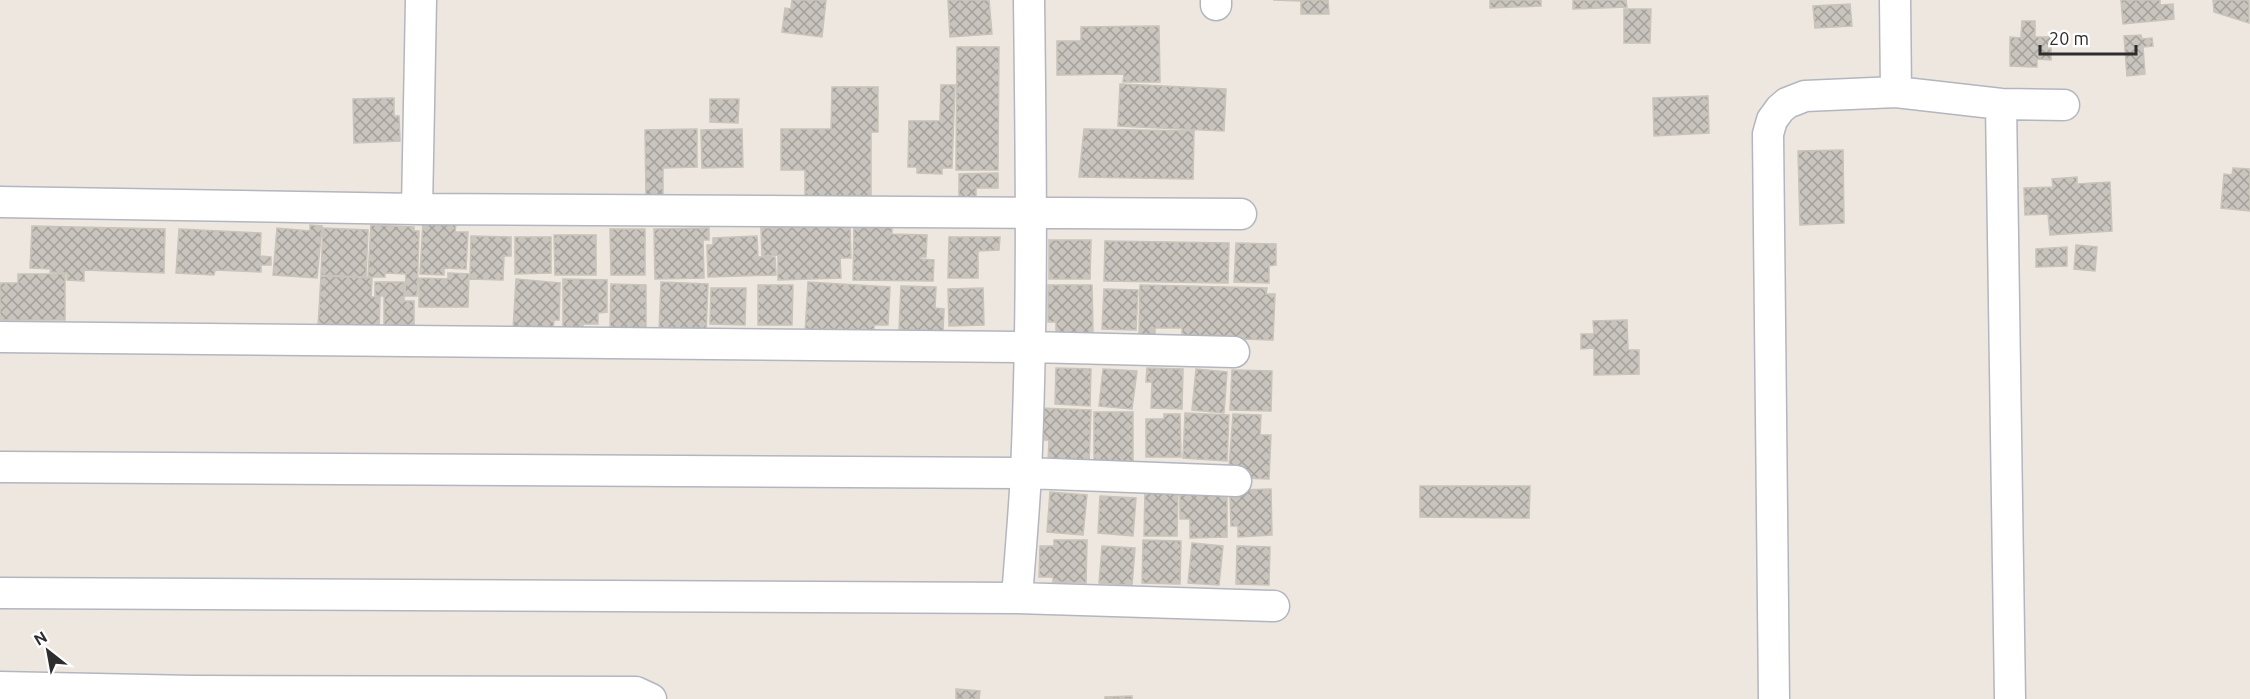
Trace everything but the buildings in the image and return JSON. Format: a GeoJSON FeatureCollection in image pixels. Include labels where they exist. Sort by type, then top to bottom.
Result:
{"type":"FeatureCollection","features":[{"type":"Feature","properties":{"kind":"street"},"geometry":{"type":"LineString","coordinates":[[417,209],[421,0]]}},
{"type":"Feature","properties":{"kind":"street"},"geometry":{"type":"LineString","coordinates":[[1017,598],[1026,472],[1029,347],[1031,212],[1029,0]]}},
{"type":"Feature","properties":{"kind":"street"},"geometry":{"type":"LineString","coordinates":[[1895,0],[1896,92]]}},
{"type":"Feature","properties":{"kind":"street"},"geometry":{"type":"LineString","coordinates":[[1774,699],[1768,134],[1772,120],[1779,109],[1804,96],[1896,92],[2001,104],[2064,105]]}},
{"type":"Feature","properties":{"kind":"street"},"geometry":{"type":"LineString","coordinates":[[2001,104],[2010,699]]}},
{"type":"Feature","properties":{"kind":"street"},"geometry":{"type":"LineString","coordinates":[[0,202],[417,209],[1241,214]]}},
{"type":"Feature","properties":{"kind":"street"},"geometry":{"type":"LineString","coordinates":[[0,337],[1029,347],[1234,352]]}},
{"type":"Feature","properties":{"kind":"street"},"geometry":{"type":"LineString","coordinates":[[0,467],[1026,472],[1236,481]]}},
{"type":"Feature","properties":{"kind":"street"},"geometry":{"type":"LineString","coordinates":[[0,593],[1017,598],[1274,606]]}},
{"type":"Feature","properties":{"kind":"street"},"geometry":{"type":"LineString","coordinates":[[0,687],[193,695],[636,692],[651,699]]}}]}
